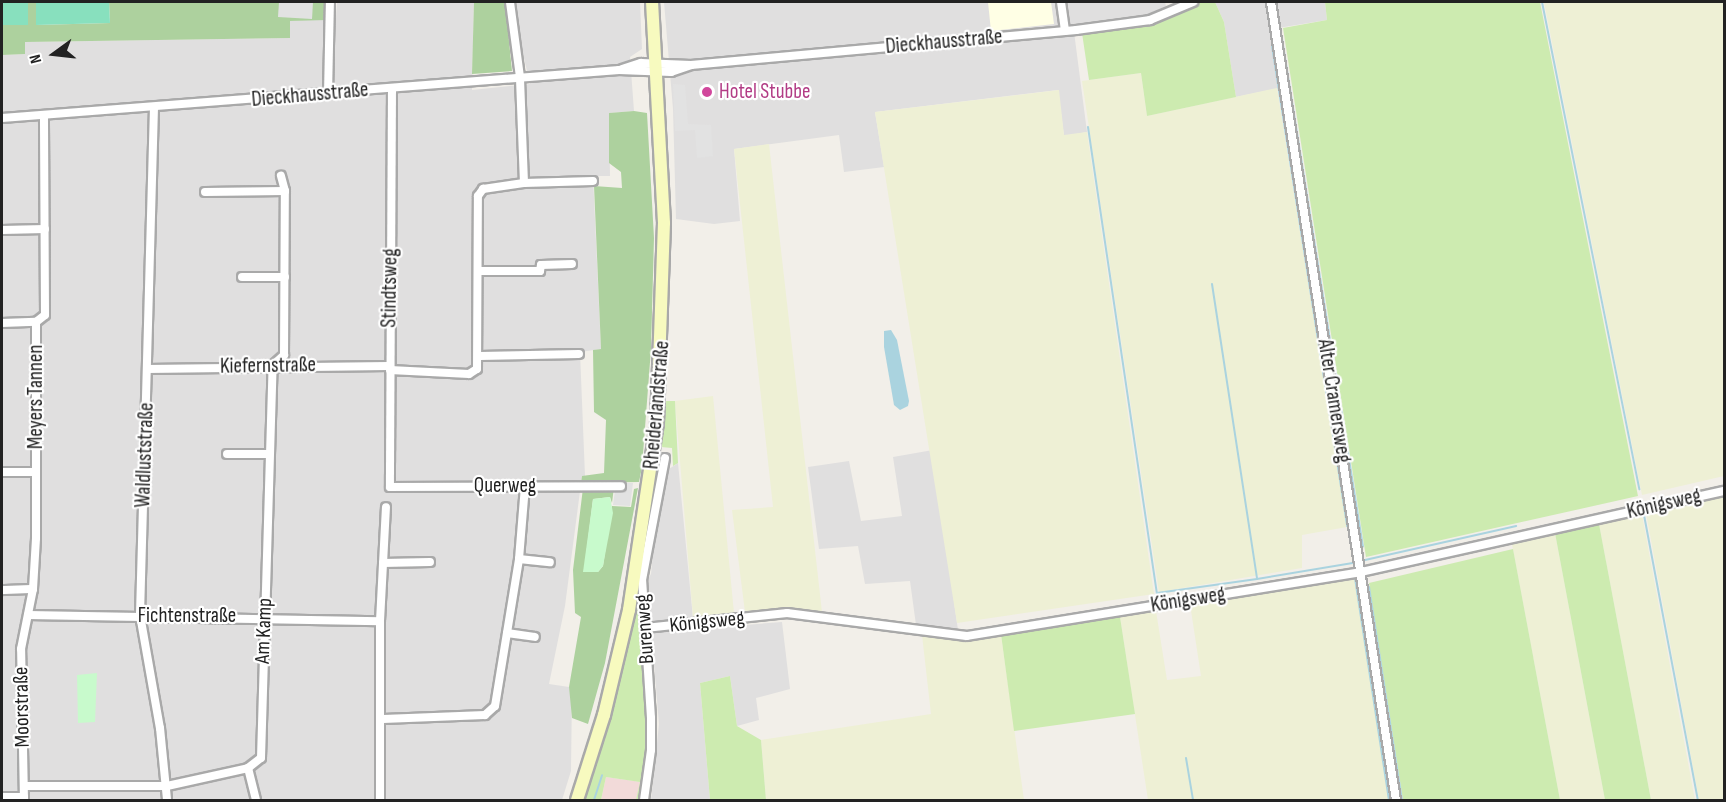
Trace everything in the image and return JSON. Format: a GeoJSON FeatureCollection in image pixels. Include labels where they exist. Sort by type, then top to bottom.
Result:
{"type":"FeatureCollection","features":[{"type":"Feature","properties":{"kind":"main road","name":"Rheiderlandstraße"},"geometry":{"type":"LineString","coordinates":[[577,801],[604,715],[629,610],[652,468],[664,276],[652,2]]}},
{"type":"Feature","properties":{"kind":"street"},"geometry":{"type":"LineString","coordinates":[[328,94],[330,2]]}},
{"type":"Feature","properties":{"kind":"street"},"geometry":{"type":"LineString","coordinates":[[510,2],[520,77],[524,183]]}},
{"type":"Feature","properties":{"kind":"street"},"geometry":{"type":"LineString","coordinates":[[1061,2],[1065,31]]}},
{"type":"Feature","properties":{"kind":"street","name":"Dieckhausstraße"},"geometry":{"type":"LineString","coordinates":[[2,118],[691,65],[1065,31],[1150,20],[1193,2]]}},
{"type":"Feature","properties":{"kind":"street","name":"Alter Cramersweg"},"geometry":{"type":"LineString","coordinates":[[1271,2],[1396,801]]}},
{"type":"Feature","properties":{"kind":"street","name":"Stindtsweg"},"geometry":{"type":"LineString","coordinates":[[390,487],[392,88]]}},
{"type":"Feature","properties":{"kind":"street","name":"Waldluststraße"},"geometry":{"type":"LineString","coordinates":[[154,107],[140,615],[167,786],[167,801]]}},
{"type":"Feature","properties":{"kind":"street","name":"Meyers Tannen"},"geometry":{"type":"LineString","coordinates":[[2,323],[36,322],[45,315],[44,115]]}},
{"type":"Feature","properties":{"kind":"street","name":"Am Kamp"},"geometry":{"type":"LineString","coordinates":[[248,768],[261,758],[273,365],[284,355],[285,191],[281,176]]}},
{"type":"Feature","properties":{"kind":"street"},"geometry":{"type":"LineString","coordinates":[[579,354],[480,356],[478,196],[483,189],[524,183],[593,181]]}},
{"type":"Feature","properties":{"kind":"street"},"geometry":{"type":"LineString","coordinates":[[205,192],[285,191]]}},
{"type":"Feature","properties":{"kind":"street"},"geometry":{"type":"LineString","coordinates":[[2,230],[45,229]]}},
{"type":"Feature","properties":{"kind":"street"},"geometry":{"type":"LineString","coordinates":[[479,271],[540,271],[541,265],[572,264]]}},
{"type":"Feature","properties":{"kind":"street"},"geometry":{"type":"LineString","coordinates":[[242,277],[285,277]]}},
{"type":"Feature","properties":{"kind":"street","name":"Meyers Tannen"},"geometry":{"type":"LineString","coordinates":[[28,615],[33,589],[36,322]]}},
{"type":"Feature","properties":{"kind":"street","name":"Kiefernstraße"},"geometry":{"type":"LineString","coordinates":[[147,369],[273,365],[389,368],[469,374],[477,369],[480,356]]}},
{"type":"Feature","properties":{"kind":"street"},"geometry":{"type":"LineString","coordinates":[[227,454],[269,454]]}},
{"type":"Feature","properties":{"kind":"street","name":"Burenweg"},"geometry":{"type":"LineString","coordinates":[[644,801],[651,750],[642,580],[664,458]]}},
{"type":"Feature","properties":{"kind":"street","name":"Meyers Tannen"},"geometry":{"type":"LineString","coordinates":[[2,472],[36,472]]}},
{"type":"Feature","properties":{"kind":"street"},"geometry":{"type":"LineString","coordinates":[[383,719],[485,715],[495,706],[519,559],[525,486]]}},
{"type":"Feature","properties":{"kind":"street","name":"Querweg"},"geometry":{"type":"LineString","coordinates":[[390,487],[621,486]]}},
{"type":"Feature","properties":{"kind":"street","name":"Königsweg"},"geometry":{"type":"LineString","coordinates":[[645,628],[787,613],[967,636],[1361,572],[1725,491]]}},
{"type":"Feature","properties":{"kind":"street"},"geometry":{"type":"LineString","coordinates":[[380,801],[383,719],[380,621],[386,507]]}},
{"type":"Feature","properties":{"kind":"street"},"geometry":{"type":"LineString","coordinates":[[519,559],[550,562]]}},
{"type":"Feature","properties":{"kind":"street"},"geometry":{"type":"LineString","coordinates":[[383,563],[430,562]]}},
{"type":"Feature","properties":{"kind":"street"},"geometry":{"type":"LineString","coordinates":[[2,590],[33,589]]}},
{"type":"Feature","properties":{"kind":"street","name":"Fichtenstraße"},"geometry":{"type":"LineString","coordinates":[[28,615],[265,616],[380,621]]}},
{"type":"Feature","properties":{"kind":"street","name":"Moorstraße"},"geometry":{"type":"LineString","coordinates":[[24,799],[21,649],[28,615]]}},
{"type":"Feature","properties":{"kind":"street"},"geometry":{"type":"LineString","coordinates":[[507,633],[535,637]]}},
{"type":"Feature","properties":{"kind":"street"},"geometry":{"type":"LineString","coordinates":[[24,786],[167,786],[248,768],[256,801]]}},
{"type":"Feature","properties":{"kind":"street"},"geometry":{"type":"LineString","coordinates":[[2,797],[24,799]]}},
{"type":"Feature","properties":{"kind":"shaded area"},"geometry":{"type":"Polygon","coordinates":[[[279,2],[313,2],[312,19],[278,17],[279,2]]]}},
{"type":"Feature","properties":{"kind":"shaded area"},"geometry":{"type":"Polygon","coordinates":[[[337,2],[474,2],[472,90],[530,84],[517,28],[517,2],[640,2],[642,49],[630,57],[634,111],[609,113],[610,176],[593,176],[601,349],[580,352],[585,476],[582,476],[565,606],[549,684],[569,687],[572,692],[571,771],[562,800],[2,800],[2,55],[25,54],[25,42],[290,38],[290,21],[336,17],[337,2]]]}},
{"type":"Feature","properties":{"kind":"shaded area"},"geometry":{"type":"Polygon","coordinates":[[[664,2],[1165,2],[1166,6],[1149,14],[1073,24],[1087,132],[1064,136],[1058,90],[875,112],[884,167],[844,172],[839,135],[734,149],[740,221],[714,224],[676,219],[673,109],[664,2]]]}},
{"type":"Feature","properties":{"kind":"shaded area"},"geometry":{"type":"Polygon","coordinates":[[[988,2],[1051,2],[1054,24],[991,31],[988,2]]]}},
{"type":"Feature","properties":{"kind":"shaded area"},"geometry":{"type":"Polygon","coordinates":[[[1215,2],[1325,2],[1327,20],[1272,29],[1280,88],[1236,97],[1224,22],[1215,2]]]}},
{"type":"Feature","properties":{"kind":"shaded area"},"geometry":{"type":"Polygon","coordinates":[[[1544,2],[1724,2],[1724,476],[1642,495],[1544,2]]]}},
{"type":"Feature","properties":{"kind":"shaded area"},"geometry":{"type":"Polygon","coordinates":[[[1141,73],[1147,116],[1277,88],[1347,527],[1302,535],[1302,568],[1159,592],[1082,81],[1141,73]]]}},
{"type":"Feature","properties":{"kind":"shaded area"},"geometry":{"type":"Polygon","coordinates":[[[673,84],[685,85],[688,124],[711,125],[713,156],[697,158],[695,130],[675,131],[673,84]]]}},
{"type":"Feature","properties":{"kind":"shaded area"},"geometry":{"type":"Polygon","coordinates":[[[1059,90],[1064,135],[1087,132],[1154,594],[957,623],[875,112],[1059,90]]]}},
{"type":"Feature","properties":{"kind":"shaded area"},"geometry":{"type":"Polygon","coordinates":[[[769,144],[822,612],[787,608],[745,612],[732,510],[773,507],[734,149],[769,144]]]}},
{"type":"Feature","properties":{"kind":"shaded area"},"geometry":{"type":"Polygon","coordinates":[[[713,396],[734,613],[693,617],[675,401],[713,396]]]}},
{"type":"Feature","properties":{"kind":"shaded area"},"geometry":{"type":"Polygon","coordinates":[[[933,450],[958,630],[916,625],[910,581],[865,584],[858,546],[819,549],[808,467],[849,461],[861,521],[902,516],[893,457],[933,450]]]}},
{"type":"Feature","properties":{"kind":"shaded area"},"geometry":{"type":"Polygon","coordinates":[[[678,463],[694,629],[782,622],[790,689],[756,698],[759,720],[737,726],[730,676],[700,683],[710,800],[651,800],[659,724],[647,581],[651,574],[660,475],[678,463]]]}},
{"type":"Feature","properties":{"kind":"shaded area"},"geometry":{"type":"Polygon","coordinates":[[[616,483],[633,483],[630,506],[613,505],[616,483]]]}},
{"type":"Feature","properties":{"kind":"shaded area"},"geometry":{"type":"Polygon","coordinates":[[[1724,495],[1724,800],[1699,800],[1646,513],[1724,495]]]}},
{"type":"Feature","properties":{"kind":"shaded area"},"geometry":{"type":"Polygon","coordinates":[[[1642,515],[1695,800],[1651,800],[1599,524],[1642,515]]]}},
{"type":"Feature","properties":{"kind":"shaded area"},"geometry":{"type":"Polygon","coordinates":[[[1555,533],[1605,800],[1560,800],[1512,544],[1555,533]]]}},
{"type":"Feature","properties":{"kind":"shaded area"},"geometry":{"type":"Polygon","coordinates":[[[1356,577],[1390,800],[1148,800],[1120,617],[1156,611],[1167,680],[1201,676],[1190,604],[1356,577]]]}},
{"type":"Feature","properties":{"kind":"shaded area"},"geometry":{"type":"Polygon","coordinates":[[[1001,634],[1024,800],[766,800],[761,740],[931,714],[922,635],[967,640],[1001,634]]]}},
{"type":"Feature","properties":{"kind":"shaded area"},"geometry":{"type":"Polygon","coordinates":[[[606,777],[641,782],[636,800],[601,800],[606,777]]]}},
{"type":"Feature","properties":{"kind":"green space"},"geometry":{"type":"Polygon","coordinates":[[[2,2],[28,2],[28,25],[2,25],[2,2]]]}},
{"type":"Feature","properties":{"kind":"green space"},"geometry":{"type":"Polygon","coordinates":[[[28,2],[36,2],[36,25],[110,23],[109,2],[327,2],[327,20],[290,21],[290,38],[25,42],[25,54],[2,55],[2,25],[28,25],[28,2]]]}},
{"type":"Feature","properties":{"kind":"green space"},"geometry":{"type":"Polygon","coordinates":[[[36,2],[109,2],[110,23],[36,25],[36,2]]]}},
{"type":"Feature","properties":{"kind":"green space"},"geometry":{"type":"Polygon","coordinates":[[[474,2],[505,2],[512,71],[472,74],[474,2]]]}},
{"type":"Feature","properties":{"kind":"green space"},"geometry":{"type":"Polygon","coordinates":[[[1200,2],[1215,2],[1224,22],[1236,97],[1147,116],[1141,73],[1089,80],[1082,33],[1156,24],[1200,2]]]}},
{"type":"Feature","properties":{"kind":"green space"},"geometry":{"type":"Polygon","coordinates":[[[1325,2],[1540,2],[1638,496],[1366,557],[1283,28],[1327,20],[1325,2]]]}},
{"type":"Feature","properties":{"kind":"green space"},"geometry":{"type":"Polygon","coordinates":[[[634,111],[647,113],[654,238],[651,349],[642,467],[639,482],[581,483],[582,476],[604,473],[606,420],[594,412],[593,350],[601,349],[594,186],[622,188],[621,172],[609,163],[609,113],[634,111]]]}},
{"type":"Feature","properties":{"kind":"green space"},"geometry":{"type":"Polygon","coordinates":[[[666,401],[675,401],[678,463],[673,466],[672,448],[661,447],[666,401]]]}},
{"type":"Feature","properties":{"kind":"green space"},"geometry":{"type":"Polygon","coordinates":[[[660,435],[639,584],[649,749],[641,800],[636,800],[640,782],[606,777],[601,800],[581,800],[597,748],[660,435]]]}},
{"type":"Feature","properties":{"kind":"green space"},"geometry":{"type":"Polygon","coordinates":[[[614,487],[612,503],[610,497],[593,499],[584,572],[598,572],[603,566],[612,506],[631,507],[634,489],[638,488],[605,663],[588,724],[572,718],[569,687],[581,617],[575,613],[573,570],[583,488],[614,487]]]}},
{"type":"Feature","properties":{"kind":"green space"},"geometry":{"type":"Polygon","coordinates":[[[610,497],[613,513],[603,566],[598,572],[583,572],[593,499],[610,497]]]}},
{"type":"Feature","properties":{"kind":"green space"},"geometry":{"type":"Polygon","coordinates":[[[1599,524],[1651,800],[1605,800],[1555,533],[1599,524]]]}},
{"type":"Feature","properties":{"kind":"green space"},"geometry":{"type":"Polygon","coordinates":[[[1513,549],[1560,800],[1403,800],[1369,583],[1513,549]]]}},
{"type":"Feature","properties":{"kind":"green space"},"geometry":{"type":"Polygon","coordinates":[[[1120,617],[1135,714],[1014,731],[1001,634],[1120,617]]]}},
{"type":"Feature","properties":{"kind":"green space"},"geometry":{"type":"Polygon","coordinates":[[[97,673],[95,722],[78,723],[77,675],[97,673]]]}},
{"type":"Feature","properties":{"kind":"green space"},"geometry":{"type":"Polygon","coordinates":[[[730,676],[737,726],[761,740],[766,800],[710,800],[700,683],[730,676]]]}},
{"type":"Feature","properties":{"kind":"water"},"geometry":{"type":"Polygon","coordinates":[[[891,330],[897,340],[909,401],[908,406],[900,410],[894,405],[884,347],[884,331],[891,330]]]}},
{"type":"Feature","properties":{"kind":"waterway"},"geometry":{"type":"LineString","coordinates":[[1542,2],[1639,489]]}},
{"type":"Feature","properties":{"kind":"waterway"},"geometry":{"type":"LineString","coordinates":[[1282,39],[1363,547]]}},
{"type":"Feature","properties":{"kind":"waterway"},"geometry":{"type":"LineString","coordinates":[[1272,46],[1347,526]]}},
{"type":"Feature","properties":{"kind":"waterway"},"geometry":{"type":"LineString","coordinates":[[1088,127],[1157,593],[1257,579]]}},
{"type":"Feature","properties":{"kind":"waterway"},"geometry":{"type":"LineString","coordinates":[[1212,284],[1257,579],[1353,563]]}},
{"type":"Feature","properties":{"kind":"waterway"},"geometry":{"type":"LineString","coordinates":[[1644,515],[1698,800]]}},
{"type":"Feature","properties":{"kind":"waterway"},"geometry":{"type":"LineString","coordinates":[[1365,560],[1516,526]]}},
{"type":"Feature","properties":{"kind":"waterway"},"geometry":{"type":"LineString","coordinates":[[1355,578],[1389,800]]}},
{"type":"Feature","properties":{"kind":"waterway"},"geometry":{"type":"LineString","coordinates":[[1369,587],[1402,800]]}},
{"type":"Feature","properties":{"kind":"waterway"},"geometry":{"type":"LineString","coordinates":[[1186,758],[1193,800]]}},
{"type":"Feature","properties":{"kind":"waterway"},"geometry":{"type":"LineString","coordinates":[[594,800],[602,775]]}},
{"type":"Feature","properties":{"kind":"place","name":"Hotel Stubbe"},"geometry":{"type":"Point","coordinates":[707,92]}}]}
